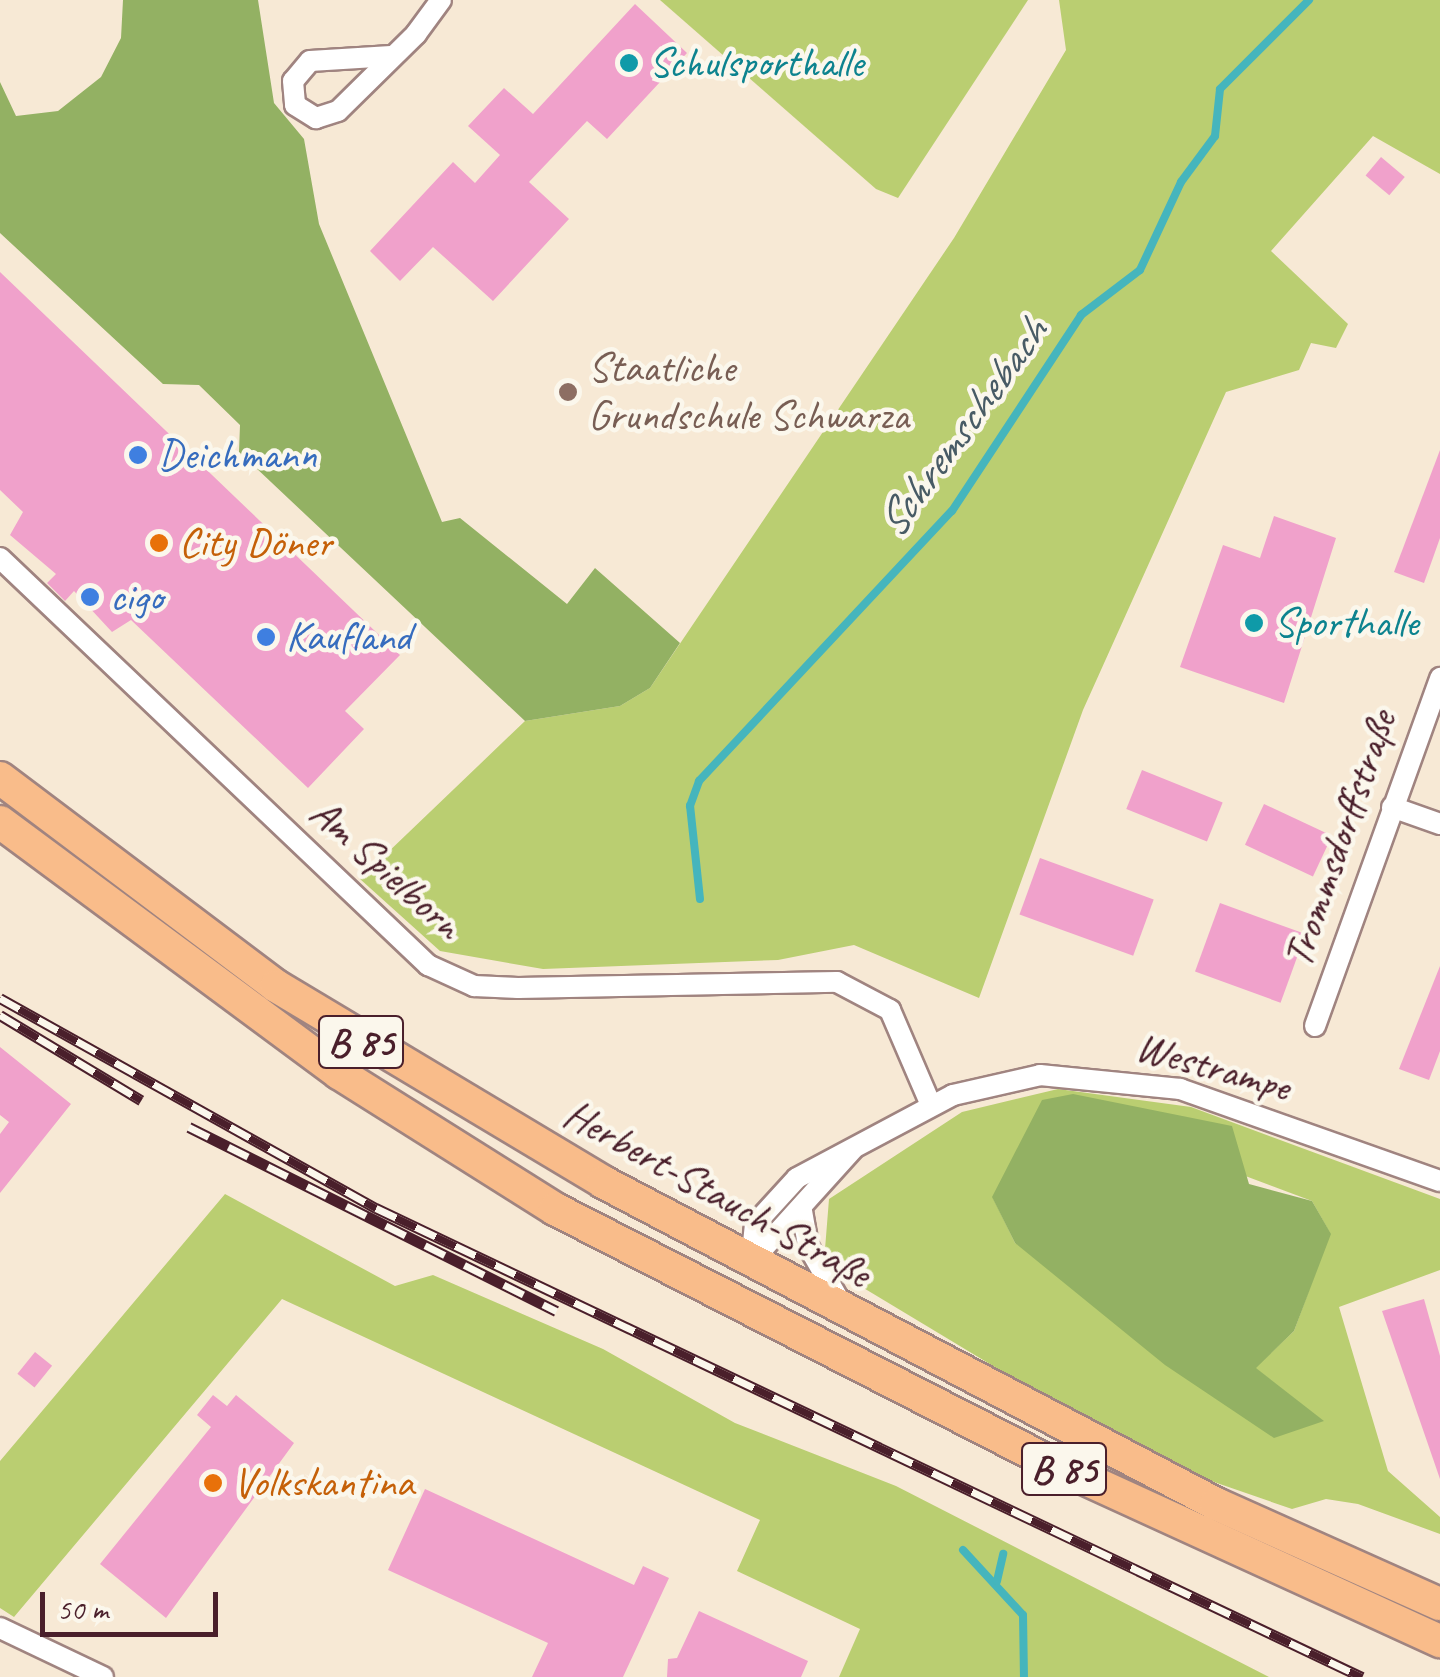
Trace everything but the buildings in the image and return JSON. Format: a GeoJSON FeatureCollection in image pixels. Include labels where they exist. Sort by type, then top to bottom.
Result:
{"type":"FeatureCollection","features":[{"type":"Feature","properties":{"kind":"main road","name":"Herbert-Stauch-Straße"},"geometry":{"type":"LineString","coordinates":[[0,778],[364,1044],[849,1316],[1216,1504],[1440,1604]]}},
{"type":"Feature","properties":{"kind":"main road","name":"Herbert-Stauch-Straße"},"geometry":{"type":"LineString","coordinates":[[0,822],[392,1109],[694,1284],[1440,1641]]}},
{"type":"Feature","properties":{"kind":"main road"},"geometry":{"type":"LineString","coordinates":[[694,1284],[750,1262],[761,1318]]}},
{"type":"Feature","properties":{"kind":"street"},"geometry":{"type":"LineString","coordinates":[[391,56],[310,61],[294,81],[295,105],[327,118],[391,56],[441,0]]}},
{"type":"Feature","properties":{"kind":"street","name":"Am Spielborn"},"geometry":{"type":"LineString","coordinates":[[0,558],[428,965],[474,986],[518,988],[837,982],[890,1010],[932,1106]]}},
{"type":"Feature","properties":{"kind":"street","name":"Trommsdorffstraße"},"geometry":{"type":"LineString","coordinates":[[1315,1026],[1440,678]]}},
{"type":"Feature","properties":{"kind":"street"},"geometry":{"type":"LineString","coordinates":[[1392,806],[1440,824]]}},
{"type":"Feature","properties":{"kind":"street","name":"Westrampe"},"geometry":{"type":"LineString","coordinates":[[750,1262],[764,1209],[853,1149],[932,1106],[1008,1079],[1134,1079],[1440,1180]]}},
{"type":"Feature","properties":{"kind":"street","name":"Westrampe"},"geometry":{"type":"LineString","coordinates":[[750,1262],[802,1211],[853,1149]]}},
{"type":"Feature","properties":{"kind":"street"},"geometry":{"type":"LineString","coordinates":[[802,1211],[817,1266],[849,1316]]}},
{"type":"Feature","properties":{"kind":"street"},"geometry":{"type":"LineString","coordinates":[[0,1628],[72,1671],[103,1677]]}},
{"type":"Feature","properties":{"kind":"green space"},"geometry":{"type":"Polygon","coordinates":[[[123,0],[258,0],[274,103],[304,139],[319,224],[442,522],[460,518],[567,604],[595,568],[680,643],[650,688],[620,706],[525,721],[239,452],[240,425],[199,385],[163,384],[0,233],[0,82],[16,116],[58,111],[101,77],[121,38],[123,0]]]}},
{"type":"Feature","properties":{"kind":"green space"},"geometry":{"type":"Polygon","coordinates":[[[660,0],[1028,0],[898,198],[876,189],[660,0]]]}},
{"type":"Feature","properties":{"kind":"green space"},"geometry":{"type":"Polygon","coordinates":[[[1059,0],[1440,0],[1440,174],[1373,136],[1271,251],[1348,324],[1336,348],[1311,343],[1299,370],[1226,392],[1083,710],[979,998],[854,945],[778,960],[543,969],[440,951],[360,879],[525,721],[620,706],[650,688],[954,238],[1066,50],[1059,0]]]}},
{"type":"Feature","properties":{"kind":"green space"},"geometry":{"type":"Polygon","coordinates":[[[1058,1089],[1191,1107],[1440,1199],[1440,1270],[1339,1307],[1388,1471],[1440,1517],[1440,1534],[1358,1504],[1326,1499],[1292,1509],[1214,1482],[1093,1426],[847,1278],[825,1249],[829,1199],[962,1112],[1058,1089]],[[1043,1100],[993,1198],[1015,1243],[1323,1421],[1255,1368],[1294,1331],[1330,1233],[1312,1201],[1043,1100]]]}},
{"type":"Feature","properties":{"kind":"green space"},"geometry":{"type":"Polygon","coordinates":[[[1073,1094],[1232,1126],[1249,1184],[1312,1201],[1331,1234],[1294,1331],[1256,1368],[1324,1421],[1274,1438],[1165,1365],[1015,1243],[992,1197],[1042,1100],[1073,1094]]]}},
{"type":"Feature","properties":{"kind":"green space"},"geometry":{"type":"Polygon","coordinates":[[[225,1194],[395,1286],[433,1275],[603,1349],[735,1423],[896,1486],[1269,1677],[839,1677],[860,1629],[737,1571],[760,1520],[282,1299],[14,1617],[0,1608],[0,1461],[225,1194]]]}},
{"type":"Feature","properties":{"kind":"waterway","name":"Schremschebach"},"geometry":{"type":"LineString","coordinates":[[700,899],[690,806],[699,781],[952,511],[1081,315],[1140,270],[1181,182],[1215,136],[1220,89],[1309,0]]}},
{"type":"Feature","properties":{"kind":"waterway","name":"Schremschebach"},"geometry":{"type":"LineString","coordinates":[[963,1550],[1023,1615],[1024,1677]]}},
{"type":"Feature","properties":{"kind":"waterway"},"geometry":{"type":"LineString","coordinates":[[997,1581],[1003,1554]]}},
{"type":"Feature","properties":{"kind":"railway"},"geometry":{"type":"LineString","coordinates":[[0,998],[376,1208],[1362,1677]]}},
{"type":"Feature","properties":{"kind":"railway"},"geometry":{"type":"LineString","coordinates":[[0,1015],[141,1100]]}},
{"type":"Feature","properties":{"kind":"railway"},"geometry":{"type":"LineString","coordinates":[[189,1127],[556,1311]]}},
{"type":"Feature","properties":{"kind":"place","name":"Schulsporthalle"},"geometry":{"type":"Point","coordinates":[629,63]}},
{"type":"Feature","properties":{"kind":"place","name":"Staatliche Grundschule Schwarza"},"geometry":{"type":"Point","coordinates":[568,392]}},
{"type":"Feature","properties":{"kind":"place","name":"Deichmann"},"geometry":{"type":"Point","coordinates":[138,455]}},
{"type":"Feature","properties":{"kind":"place","name":"City Döner"},"geometry":{"type":"Point","coordinates":[159,543]}},
{"type":"Feature","properties":{"kind":"place","name":"cigo"},"geometry":{"type":"Point","coordinates":[90,597]}},
{"type":"Feature","properties":{"kind":"place","name":"Sporthalle"},"geometry":{"type":"Point","coordinates":[1254,623]}},
{"type":"Feature","properties":{"kind":"place","name":"Kaufland"},"geometry":{"type":"Point","coordinates":[266,637]}},
{"type":"Feature","properties":{"kind":"place","name":"Volkskantina"},"geometry":{"type":"Point","coordinates":[213,1483]}}]}
